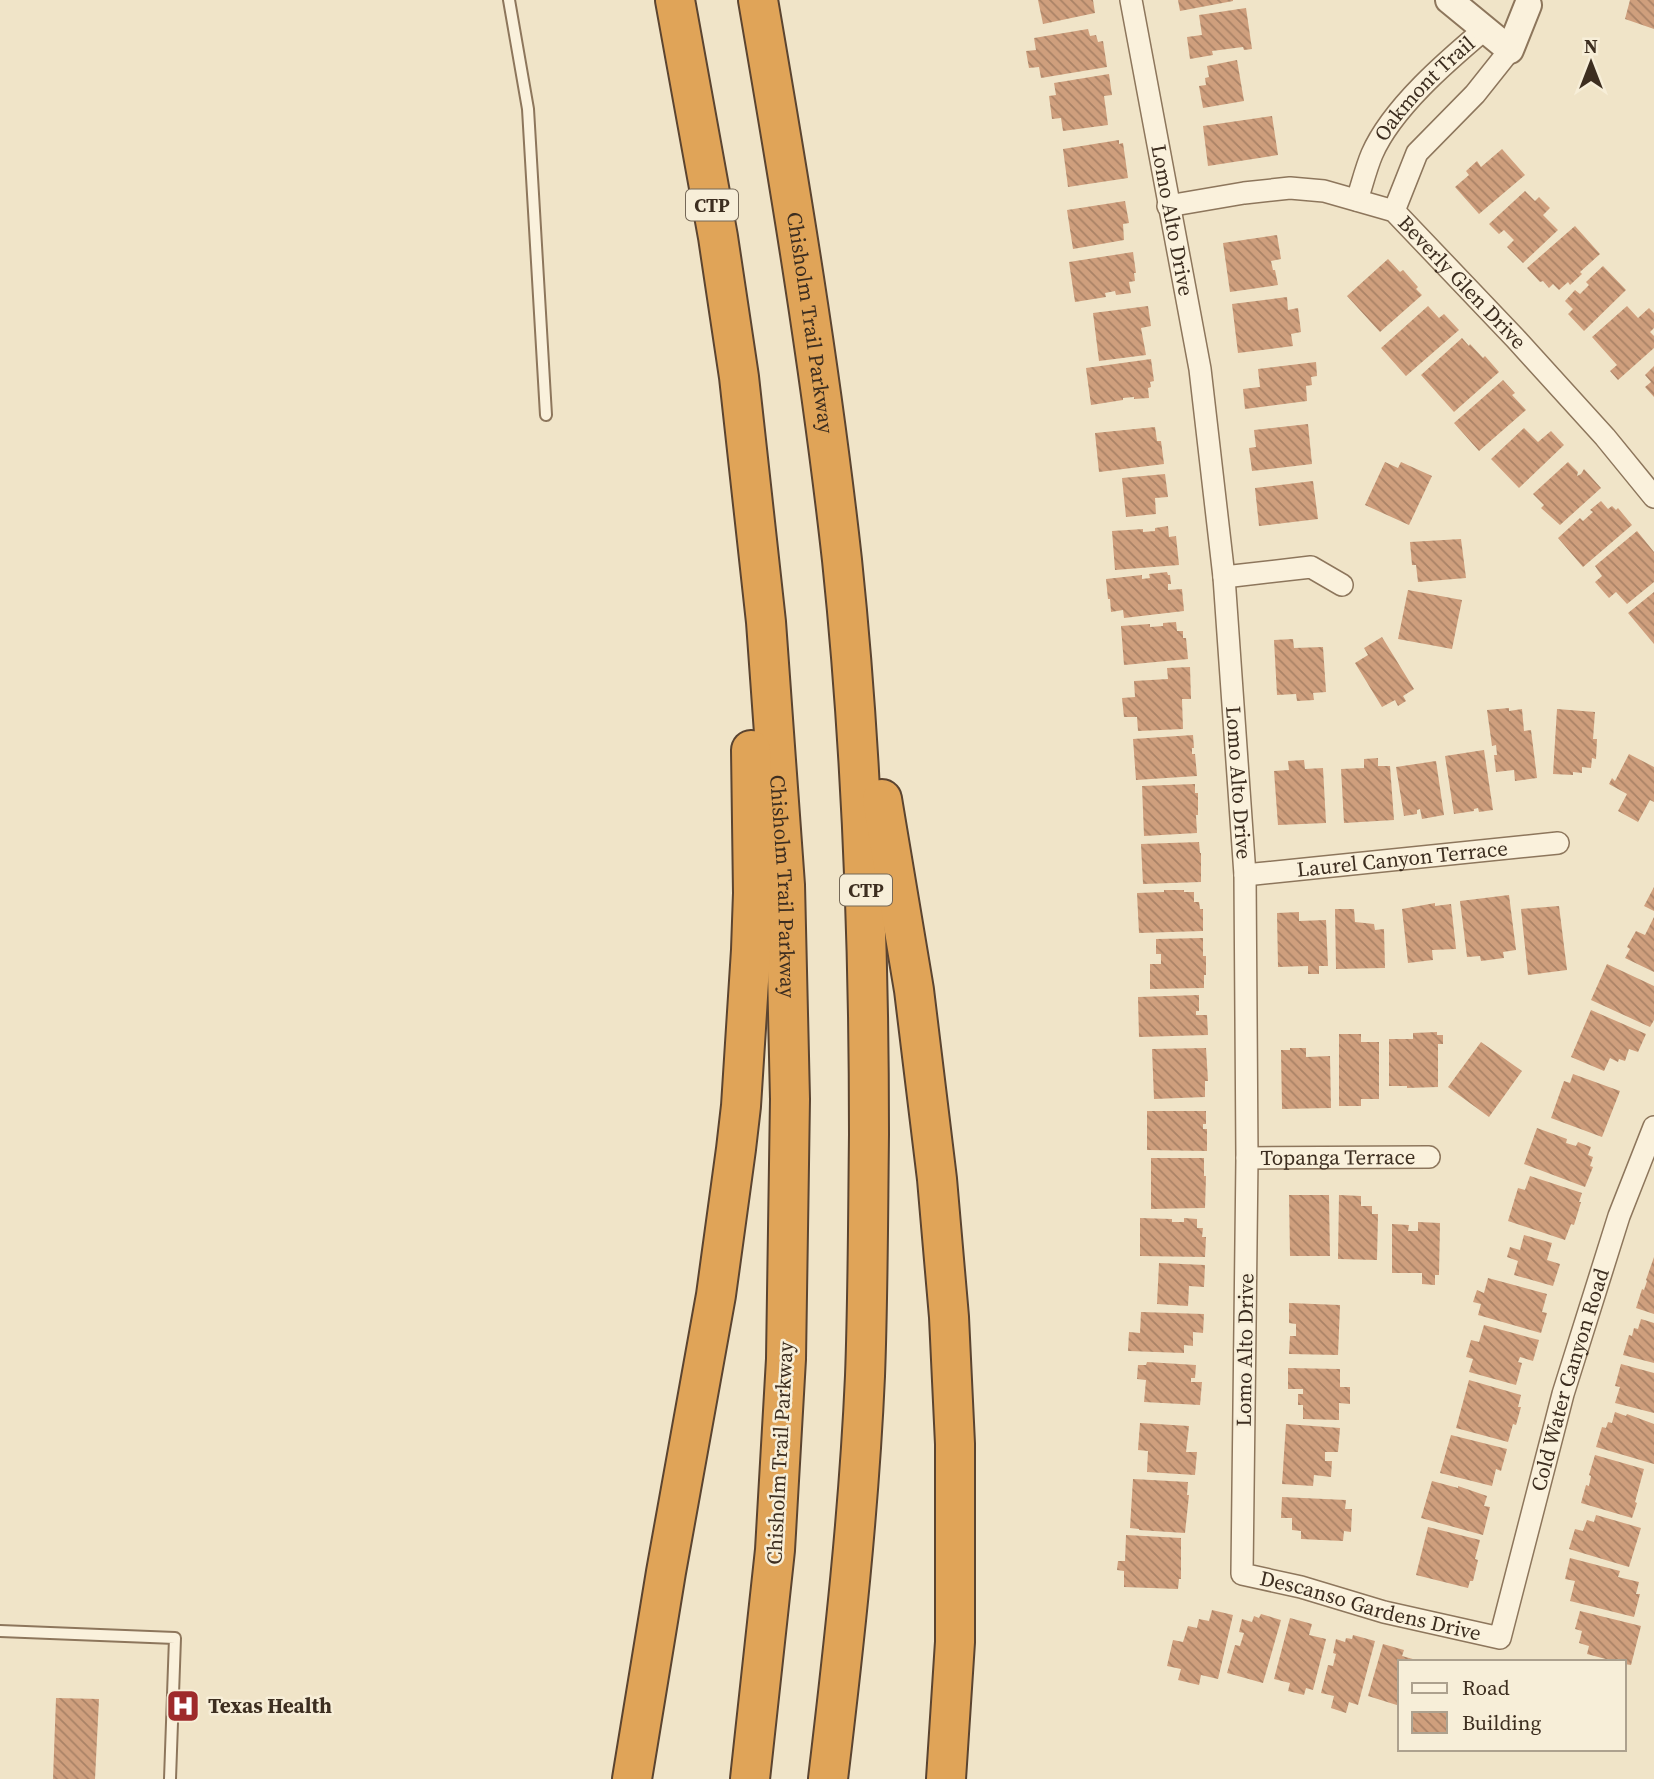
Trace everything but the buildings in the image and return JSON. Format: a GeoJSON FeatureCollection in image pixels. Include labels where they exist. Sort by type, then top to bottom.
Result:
{"type":"FeatureCollection","features":[{"type":"Feature","properties":{"kind":"highway","name":"Chisholm Trail Parkway"},"geometry":{"type":"LineString","coordinates":[[759,3],[812,327],[842,563],[855,708],[866,900],[869,979],[864,1380],[854,1530],[828,1779]]}},
{"type":"Feature","properties":{"kind":"highway","name":"Chisholm Trail Parkway"},"geometry":{"type":"LineString","coordinates":[[678,17],[718,237],[739,377],[766,622],[785,885],[790,1099],[788,1292],[783,1425],[774,1562],[750,1779]]}},
{"type":"Feature","properties":{"kind":"highway"},"geometry":{"type":"LineString","coordinates":[[632,1779],[668,1559],[716,1295],[741,1106],[749,994],[753,792],[739,377]]}},
{"type":"Feature","properties":{"kind":"highway"},"geometry":{"type":"LineString","coordinates":[[842,563],[914,990],[937,1179],[949,1317],[954,1431],[955,1643],[946,1779]]}},
{"type":"Feature","properties":{"kind":"street","name":"Lomo Alto Drive"},"geometry":{"type":"LineString","coordinates":[[1131,0],[1200,369],[1224,577],[1245,875],[1247,1158],[1242,1574]]}},
{"type":"Feature","properties":{"kind":"street"},"geometry":{"type":"LineString","coordinates":[[1449,0],[1510,50]]}},
{"type":"Feature","properties":{"kind":"street","name":"Oakmont Trail"},"geometry":{"type":"LineString","coordinates":[[1357,200],[1372,154],[1387,126],[1450,59],[1485,29],[1530,2]]}},
{"type":"Feature","properties":{"kind":"street","name":"Oakmont Trail"},"geometry":{"type":"LineString","coordinates":[[1394,211],[1418,153],[1475,94],[1510,50],[1530,2]]}},
{"type":"Feature","properties":{"kind":"street","name":"Beverly Glen Drive"},"geometry":{"type":"LineString","coordinates":[[1168,206],[1290,188],[1324,191],[1394,211],[1515,338],[1605,437],[1654,497]]}},
{"type":"Feature","properties":{"kind":"street"},"geometry":{"type":"LineString","coordinates":[[1224,577],[1311,568],[1342,585]]}},
{"type":"Feature","properties":{"kind":"street","name":"Laurel Canyon Terrace"},"geometry":{"type":"LineString","coordinates":[[1245,875],[1558,843]]}},
{"type":"Feature","properties":{"kind":"street","name":"Cold Water Canyon Road"},"geometry":{"type":"LineString","coordinates":[[1500,1638],[1563,1394],[1619,1216],[1654,1127]]}},
{"type":"Feature","properties":{"kind":"street","name":"Topanga Terrace"},"geometry":{"type":"LineString","coordinates":[[1247,1158],[1429,1157]]}},
{"type":"Feature","properties":{"kind":"street","name":"Descanso Gardens Drive"},"geometry":{"type":"LineString","coordinates":[[1242,1574],[1301,1587],[1384,1612],[1500,1638]]}},
{"type":"Feature","properties":{"kind":"lane"},"geometry":{"type":"LineString","coordinates":[[509,0],[528,109],[546,415]]}},
{"type":"Feature","properties":{"kind":"lane"},"geometry":{"type":"LineString","coordinates":[[0,1631],[175,1638],[170,1779]]}},
{"type":"Feature","properties":{"kind":"place","name":"Texas Health"},"geometry":{"type":"Point","coordinates":[183,1706]}}]}
